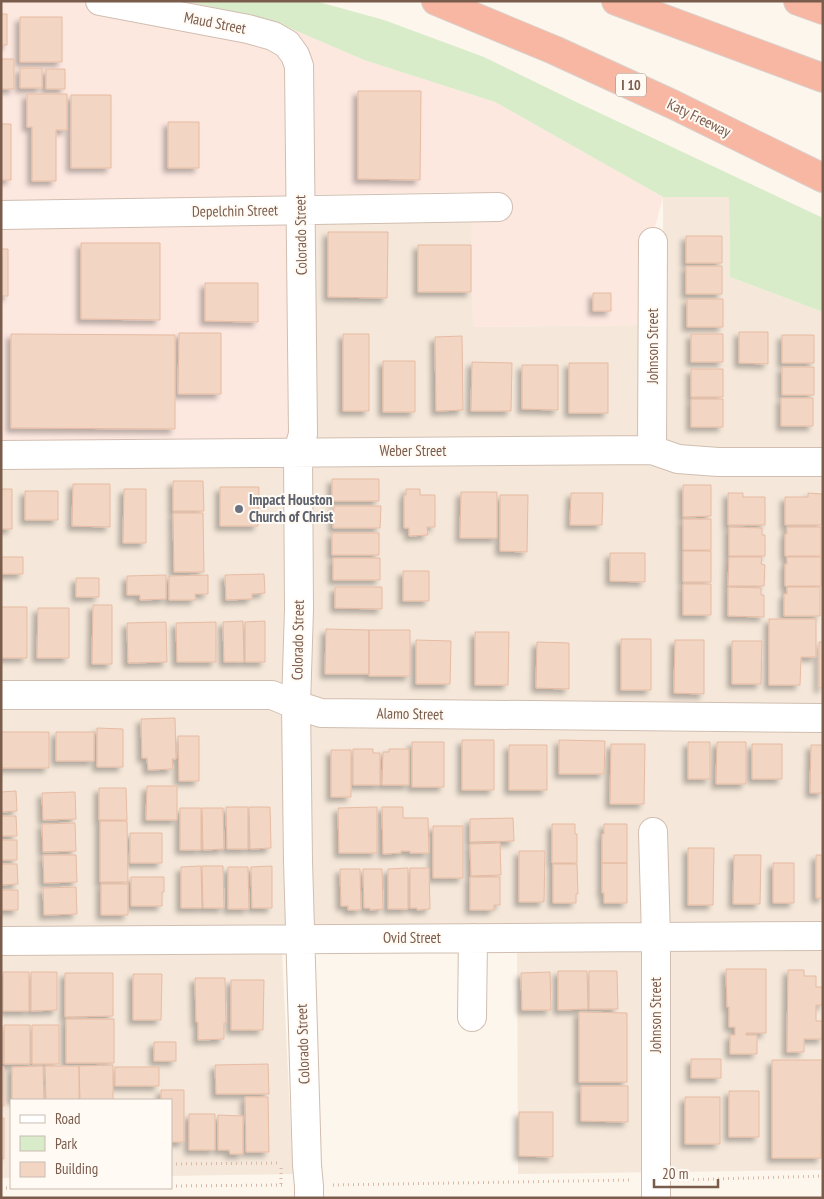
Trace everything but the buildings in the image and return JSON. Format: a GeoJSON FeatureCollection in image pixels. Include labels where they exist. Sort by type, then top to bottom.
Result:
{"type":"FeatureCollection","features":[{"type":"Feature","properties":{"kind":"highway","name":"Katy Freeway"},"geometry":{"type":"LineString","coordinates":[[436,1],[672,104],[823,178]]}},
{"type":"Feature","properties":{"kind":"highway"},"geometry":{"type":"LineString","coordinates":[[616,1],[823,78]]}},
{"type":"Feature","properties":{"kind":"highway"},"geometry":{"type":"LineString","coordinates":[[798,1],[823,10]]}},
{"type":"Feature","properties":{"kind":"street","name":"Maud Street"},"geometry":{"type":"LineString","coordinates":[[100,1],[248,29],[273,36],[287,44],[295,55],[299,66],[299,82]]}},
{"type":"Feature","properties":{"kind":"street","name":"Colorado Street"},"geometry":{"type":"LineString","coordinates":[[299,82],[302,434],[298,452],[299,609],[296,705],[300,938],[309,1190]]}},
{"type":"Feature","properties":{"kind":"street","name":"Depelchin Street"},"geometry":{"type":"LineString","coordinates":[[1,215],[498,207]]}},
{"type":"Feature","properties":{"kind":"street","name":"Johnson Street"},"geometry":{"type":"LineString","coordinates":[[652,450],[653,242]]}},
{"type":"Feature","properties":{"kind":"street","name":"Weber Street"},"geometry":{"type":"LineString","coordinates":[[1,455],[652,450],[678,459],[718,462],[823,462]]}},
{"type":"Feature","properties":{"kind":"street","name":"Alamo Street"},"geometry":{"type":"LineString","coordinates":[[1,696],[272,695],[321,713],[823,718]]}},
{"type":"Feature","properties":{"kind":"street","name":"Johnson Street"},"geometry":{"type":"LineString","coordinates":[[653,832],[656,937],[656,1186]]}},
{"type":"Feature","properties":{"kind":"street","name":"Ovid Street"},"geometry":{"type":"LineString","coordinates":[[1,941],[823,936]]}},
{"type":"Feature","properties":{"kind":"street"},"geometry":{"type":"LineString","coordinates":[[472,1017],[473,938]]}},
{"type":"Feature","properties":{"kind":"path"},"geometry":{"type":"LineString","coordinates":[[172,1164],[281,1163]]}},
{"type":"Feature","properties":{"kind":"path"},"geometry":{"type":"LineString","coordinates":[[172,1186],[309,1190],[656,1186],[823,1176]]}},
{"type":"Feature","properties":{"kind":"shaded area"},"geometry":{"type":"Polygon","coordinates":[[[1,1],[185,1],[271,20],[364,60],[495,102],[663,197],[654,231],[642,325],[473,327],[471,192],[287,195],[289,446],[1,444],[1,1]]]}},
{"type":"Feature","properties":{"kind":"shaded area"},"geometry":{"type":"Polygon","coordinates":[[[663,197],[729,197],[730,277],[823,312],[823,452],[664,446],[663,197]]]}},
{"type":"Feature","properties":{"kind":"shaded area"},"geometry":{"type":"Polygon","coordinates":[[[307,217],[472,218],[473,327],[642,325],[643,442],[310,444],[307,217]]]}},
{"type":"Feature","properties":{"kind":"shaded area"},"geometry":{"type":"Polygon","coordinates":[[[636,463],[823,473],[823,707],[305,703],[308,479],[314,465],[636,463]]]}},
{"type":"Feature","properties":{"kind":"shaded area"},"geometry":{"type":"Polygon","coordinates":[[[1,465],[286,465],[288,685],[1,686],[1,465]]]}},
{"type":"Feature","properties":{"kind":"shaded area"},"geometry":{"type":"Polygon","coordinates":[[[273,704],[286,710],[286,926],[1,929],[1,705],[273,704]]]}},
{"type":"Feature","properties":{"kind":"shaded area"},"geometry":{"type":"Polygon","coordinates":[[[308,723],[823,730],[823,928],[310,929],[308,723]]]}},
{"type":"Feature","properties":{"kind":"shaded area"},"geometry":{"type":"Polygon","coordinates":[[[823,945],[823,1170],[518,1174],[517,946],[823,945]]]}},
{"type":"Feature","properties":{"kind":"shaded area"},"geometry":{"type":"Polygon","coordinates":[[[1,951],[282,951],[293,1174],[172,1176],[172,1099],[10,1099],[10,1178],[1,1178],[1,951]]]}},
{"type":"Feature","properties":{"kind":"green space"},"geometry":{"type":"Polygon","coordinates":[[[185,1],[315,1],[384,20],[484,57],[823,218],[823,312],[730,277],[729,197],[663,197],[495,102],[364,60],[271,20],[185,1]]]}},
{"type":"Feature","properties":{"kind":"place","name":"Impact Houston Church of Christ"},"geometry":{"type":"Point","coordinates":[239,509]}}]}
